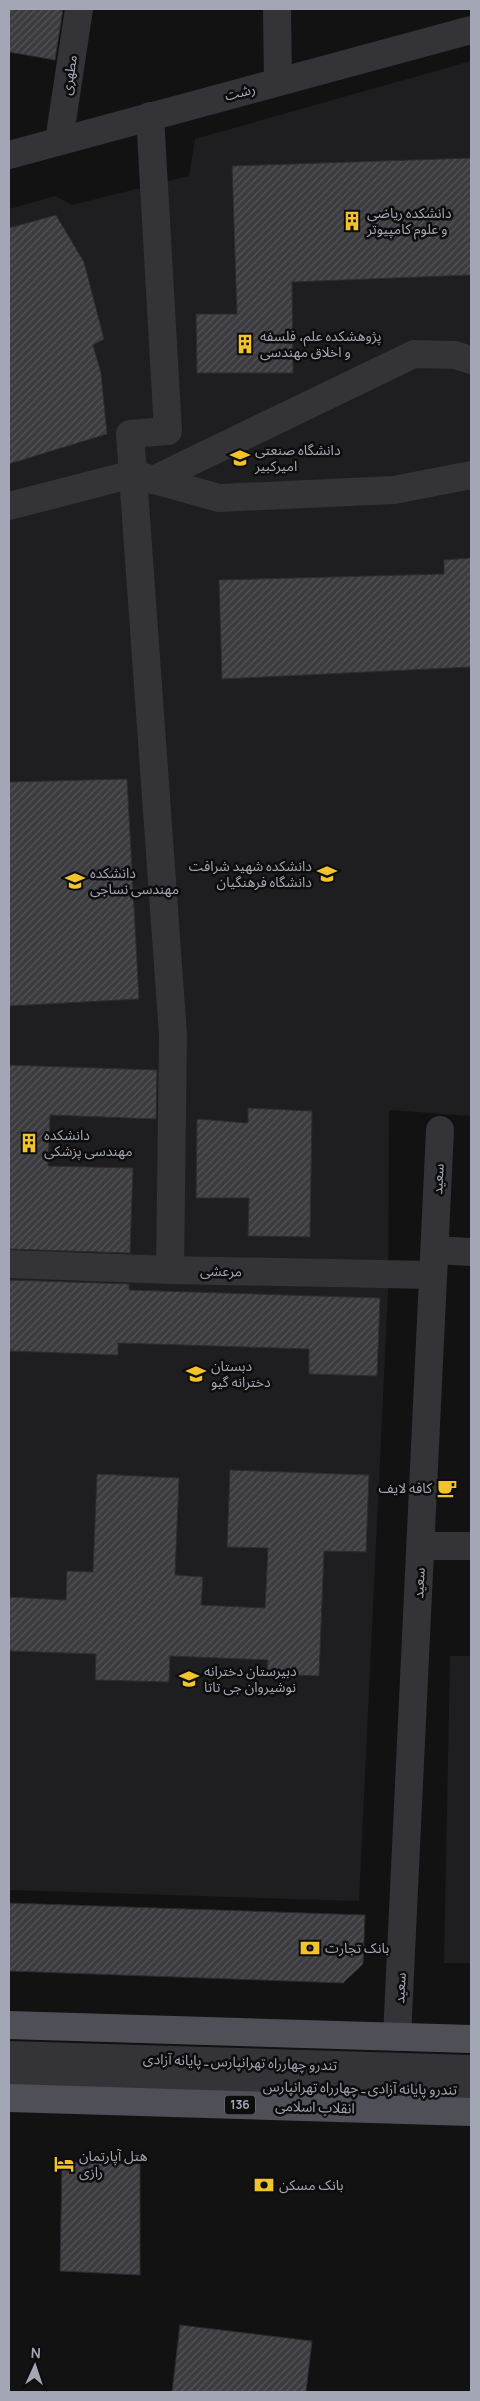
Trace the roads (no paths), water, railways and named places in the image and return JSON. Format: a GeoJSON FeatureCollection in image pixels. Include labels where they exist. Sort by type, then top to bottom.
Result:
{"type":"FeatureCollection","features":[{"type":"Feature","properties":{"kind":"main road"},"geometry":{"type":"LineString","coordinates":[[9,2025],[471,2039]]}},
{"type":"Feature","properties":{"kind":"main road","name":"انقلاب اسلامی"},"geometry":{"type":"LineString","coordinates":[[9,2098],[471,2112]]}},
{"type":"Feature","properties":{"kind":"street","name":"مطهری"},"geometry":{"type":"LineString","coordinates":[[59,141],[79,9]]}},
{"type":"Feature","properties":{"kind":"street"},"geometry":{"type":"LineString","coordinates":[[276,9],[278,82]]}},
{"type":"Feature","properties":{"kind":"street","name":"رشت"},"geometry":{"type":"LineString","coordinates":[[9,155],[471,30]]}},
{"type":"Feature","properties":{"kind":"street"},"geometry":{"type":"LineString","coordinates":[[150,116],[168,431],[130,434],[143,477],[172,1035],[170,1270]]}},
{"type":"Feature","properties":{"kind":"street"},"geometry":{"type":"LineString","coordinates":[[9,506],[143,477],[414,354],[455,355],[471,360]]}},
{"type":"Feature","properties":{"kind":"street"},"geometry":{"type":"LineString","coordinates":[[143,477],[219,498],[394,490],[471,475]]}},
{"type":"Feature","properties":{"kind":"street","name":"سعید"},"geometry":{"type":"LineString","coordinates":[[397,2037],[440,1130]]}},
{"type":"Feature","properties":{"kind":"street","name":"مرعشی"},"geometry":{"type":"LineString","coordinates":[[9,1264],[170,1270],[434,1263],[471,1252]]}},
{"type":"Feature","properties":{"kind":"street"},"geometry":{"type":"LineString","coordinates":[[421,1546],[471,1546]]}},
{"type":"Feature","properties":{"kind":"street","name":"تندرو چهارراه تهرانپارس ـ پایانه آزادی"},"geometry":{"type":"LineString","coordinates":[[9,2055],[471,2069]]}},
{"type":"Feature","properties":{"kind":"street","name":"تندرو پایانه آزادی ـ چهارراه تهرانپارس"},"geometry":{"type":"LineString","coordinates":[[9,2078],[471,2090]]}},
{"type":"Feature","properties":{"kind":"place","name":"دانشکده ریاضی و علوم کامپیوتر"},"geometry":{"type":"Point","coordinates":[352,221]}},
{"type":"Feature","properties":{"kind":"place","name":"پژوهشکده علم، فلسفه و اخلاق مهندسی"},"geometry":{"type":"Point","coordinates":[245,344]}},
{"type":"Feature","properties":{"kind":"place","name":"دانشگاه صنعتی امیرکبیر"},"geometry":{"type":"Point","coordinates":[240,458]}},
{"type":"Feature","properties":{"kind":"place","name":"دانشکده شهید شرافت دانشگاه فرهنگیان"},"geometry":{"type":"Point","coordinates":[327,874]}},
{"type":"Feature","properties":{"kind":"place","name":"دانشکده مهندسی نساجی"},"geometry":{"type":"Point","coordinates":[75,881]}},
{"type":"Feature","properties":{"kind":"place","name":"دانشکده مهندسی پزشکی"},"geometry":{"type":"Point","coordinates":[29,1143]}},
{"type":"Feature","properties":{"kind":"place","name":"دبستان دخترانه گیو"},"geometry":{"type":"Point","coordinates":[196,1374]}},
{"type":"Feature","properties":{"kind":"place","name":"کافه لایف"},"geometry":{"type":"Point","coordinates":[447,1488]}},
{"type":"Feature","properties":{"kind":"place","name":"دبیرستان دخترانه نوشیروان جی تاتا"},"geometry":{"type":"Point","coordinates":[189,1679]}},
{"type":"Feature","properties":{"kind":"place","name":"بانک تجارت"},"geometry":{"type":"Point","coordinates":[310,1948]}},
{"type":"Feature","properties":{"kind":"place","name":"هتل آپارتمان رازی"},"geometry":{"type":"Point","coordinates":[64,2164]}},
{"type":"Feature","properties":{"kind":"place","name":"بانک مسکن"},"geometry":{"type":"Point","coordinates":[264,2185]}}]}
